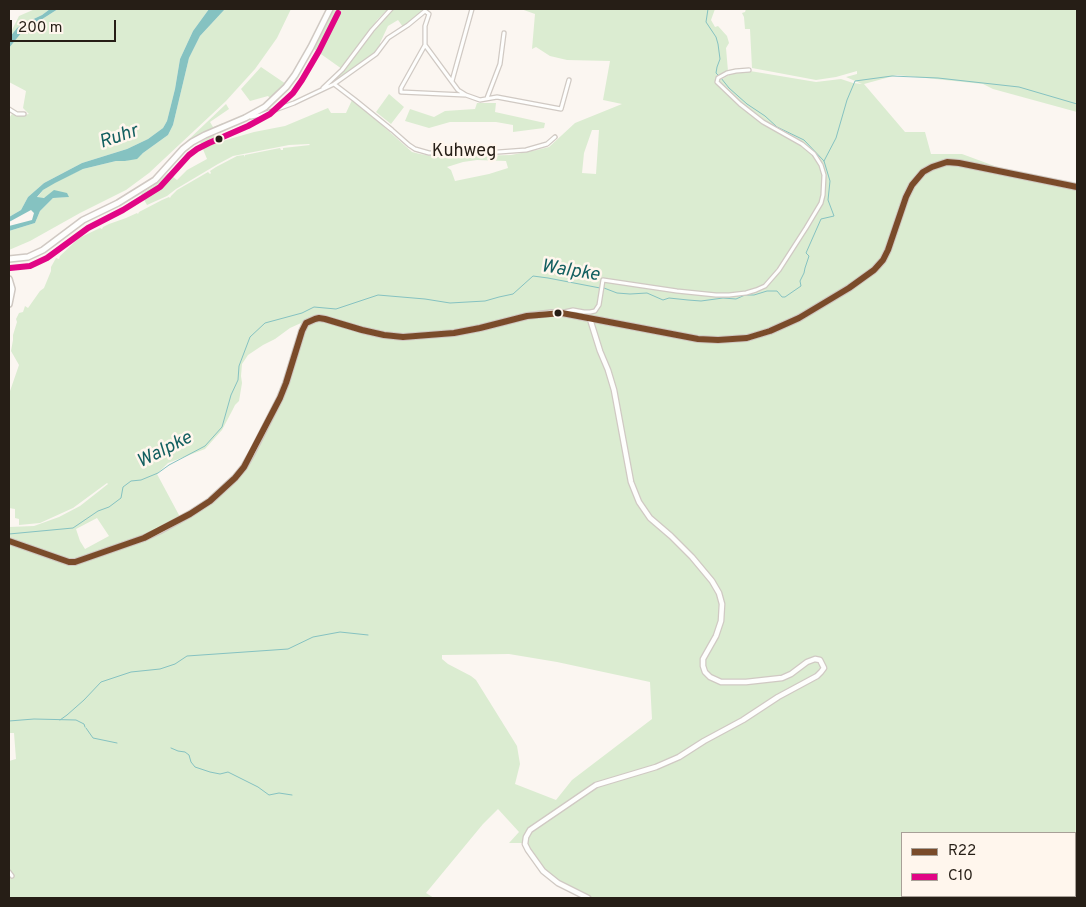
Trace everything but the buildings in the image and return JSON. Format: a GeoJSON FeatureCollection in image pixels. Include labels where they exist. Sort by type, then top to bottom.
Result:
{"type":"FeatureCollection","features":[{"type":"Feature","properties":{"kind":"main road"},"geometry":{"type":"LineString","coordinates":[[9,259],[28,257],[43,250],[82,220],[118,203],[155,180],[183,149],[192,142],[266,110],[295,75],[330,9]]}},
{"type":"Feature","properties":{"kind":"main road"},"geometry":{"type":"LineString","coordinates":[[9,541],[62,560],[75,562],[160,531],[210,501],[244,467],[280,398],[302,330],[310,321],[319,318],[384,335],[403,337],[454,333],[540,313],[562,313],[708,340],[742,338],[778,328],[798,318],[874,270],[883,260],[888,250],[908,191],[919,176],[932,167],[942,163],[959,163],[1077,188]]}},
{"type":"Feature","properties":{"kind":"main road"},"geometry":{"type":"LineString","coordinates":[[9,279],[12,288],[9,304]]}},
{"type":"Feature","properties":{"kind":"street"},"geometry":{"type":"LineString","coordinates":[[320,91],[342,70],[372,30],[391,9]]}},
{"type":"Feature","properties":{"kind":"street"},"geometry":{"type":"LineString","coordinates":[[452,81],[472,9]]}},
{"type":"Feature","properties":{"kind":"street"},"geometry":{"type":"LineString","coordinates":[[266,110],[294,102],[334,84],[376,54],[388,38],[408,25],[425,10],[429,14],[425,26],[425,45],[401,88],[401,92],[466,95]]}},
{"type":"Feature","properties":{"kind":"street"},"geometry":{"type":"LineString","coordinates":[[487,98],[500,64],[504,33]]}},
{"type":"Feature","properties":{"kind":"street"},"geometry":{"type":"LineString","coordinates":[[425,45],[458,90],[480,100],[497,97],[560,109],[569,80]]}},
{"type":"Feature","properties":{"kind":"street"},"geometry":{"type":"LineString","coordinates":[[562,313],[573,310],[595,311],[599,305],[603,280],[716,295],[746,293],[756,290],[764,286],[779,270],[821,203],[824,174],[814,154],[802,144],[763,122],[740,104],[717,82],[718,78],[722,75],[748,70]]}},
{"type":"Feature","properties":{"kind":"street","name":"Kuhweg"},"geometry":{"type":"LineString","coordinates":[[334,84],[409,145],[429,154],[526,150],[547,144],[555,137]]}},
{"type":"Feature","properties":{"kind":"street"},"geometry":{"type":"LineString","coordinates":[[9,109],[17,114],[24,114]]}},
{"type":"Feature","properties":{"kind":"street"},"geometry":{"type":"LineString","coordinates":[[588,898],[552,880],[542,871],[525,844],[526,836],[530,830],[596,785],[656,767],[679,757],[743,720],[778,697],[817,676],[824,668],[820,660],[812,659],[782,678],[740,683],[721,682],[710,677],[705,672],[703,659],[716,636],[721,621],[722,604],[719,593],[709,577],[692,557],[650,518],[640,502],[633,487],[628,467],[614,390],[590,319]]}},
{"type":"Feature","properties":{"kind":"street"},"geometry":{"type":"LineString","coordinates":[[9,872],[12,876]]}},
{"type":"Feature","properties":{"kind":"green space"},"geometry":{"type":"Polygon","coordinates":[[[35,9],[50,9],[17,28],[9,38],[19,16],[35,9]]]}},
{"type":"Feature","properties":{"kind":"green space"},"geometry":{"type":"Polygon","coordinates":[[[58,9],[209,9],[193,31],[180,59],[175,89],[167,121],[163,128],[148,139],[127,149],[82,163],[44,183],[28,197],[21,210],[9,217],[9,118],[12,114],[17,116],[29,114],[23,108],[26,91],[9,82],[9,48],[22,32],[58,9]]]}},
{"type":"Feature","properties":{"kind":"green space"},"geometry":{"type":"Polygon","coordinates":[[[225,9],[291,9],[277,38],[255,69],[226,101],[149,173],[126,190],[30,241],[9,250],[9,231],[35,223],[40,211],[53,198],[68,197],[37,198],[43,190],[55,182],[83,169],[116,161],[125,161],[140,156],[168,135],[173,125],[189,58],[200,36],[225,9]]]}},
{"type":"Feature","properties":{"kind":"green space"},"geometry":{"type":"Polygon","coordinates":[[[330,9],[388,9],[377,20],[342,69],[311,47],[330,9]]]}},
{"type":"Feature","properties":{"kind":"green space"},"geometry":{"type":"Polygon","coordinates":[[[393,9],[423,9],[403,27],[398,20],[388,26],[380,43],[381,46],[376,52],[331,83],[340,75],[382,20],[393,9]]]}},
{"type":"Feature","properties":{"kind":"green space"},"geometry":{"type":"Polygon","coordinates":[[[521,9],[715,9],[711,20],[715,27],[718,26],[727,36],[729,43],[726,48],[728,71],[717,76],[717,82],[736,71],[750,71],[816,82],[841,79],[862,84],[846,77],[857,74],[857,71],[816,80],[752,68],[750,29],[745,29],[742,13],[746,9],[1077,9],[1077,112],[993,89],[983,84],[897,75],[864,84],[905,132],[925,132],[931,154],[962,154],[1008,171],[1077,186],[1077,898],[585,898],[555,884],[547,878],[532,860],[523,843],[509,843],[519,832],[498,809],[483,824],[426,893],[434,898],[9,898],[9,875],[11,876],[9,870],[9,761],[16,759],[14,733],[9,733],[9,527],[34,526],[59,517],[80,506],[108,484],[73,508],[40,523],[19,525],[19,519],[15,518],[15,509],[9,508],[9,394],[19,365],[11,351],[16,319],[19,313],[23,312],[25,306],[28,308],[44,288],[56,258],[59,259],[79,238],[100,228],[102,229],[109,224],[138,214],[162,200],[170,198],[177,190],[208,172],[210,174],[210,171],[216,167],[237,156],[244,155],[245,157],[245,155],[280,148],[283,150],[283,148],[310,145],[289,145],[233,156],[167,196],[147,205],[141,194],[168,173],[177,180],[187,170],[207,159],[200,142],[214,135],[219,142],[285,126],[328,108],[331,113],[346,113],[352,100],[412,152],[437,157],[511,155],[549,147],[575,123],[622,104],[603,100],[610,61],[567,60],[550,56],[536,47],[532,49],[535,14],[521,9]],[[592,130],[584,153],[582,173],[596,174],[599,130],[592,130]],[[477,160],[447,167],[451,170],[455,181],[508,168],[506,161],[477,160]],[[301,323],[248,355],[242,364],[242,383],[239,401],[222,430],[205,449],[168,463],[157,474],[180,517],[220,490],[251,452],[283,384],[301,323]],[[97,518],[76,529],[85,549],[109,536],[97,518]],[[509,654],[442,655],[442,659],[448,664],[476,680],[517,746],[520,764],[515,784],[556,800],[572,780],[652,719],[650,682],[557,662],[509,654]]]}},
{"type":"Feature","properties":{"kind":"green space"},"geometry":{"type":"Polygon","coordinates":[[[261,67],[286,84],[271,99],[268,96],[250,101],[241,89],[261,67]]]}},
{"type":"Feature","properties":{"kind":"green space"},"geometry":{"type":"Polygon","coordinates":[[[389,94],[404,107],[391,124],[376,112],[389,94]]]}},
{"type":"Feature","properties":{"kind":"green space"},"geometry":{"type":"Polygon","coordinates":[[[477,103],[496,103],[495,112],[545,123],[544,128],[513,132],[513,125],[496,122],[450,122],[429,128],[405,121],[410,109],[434,117],[445,111],[475,109],[477,103]]]}},
{"type":"Feature","properties":{"kind":"green space"},"geometry":{"type":"Polygon","coordinates":[[[226,104],[229,109],[210,122],[213,127],[223,123],[223,126],[187,141],[226,104]]]}},
{"type":"Feature","properties":{"kind":"water"},"geometry":{"type":"Polygon","coordinates":[[[50,9],[58,9],[22,32],[9,48],[9,38],[17,28],[50,9]]]}},
{"type":"Feature","properties":{"kind":"water"},"geometry":{"type":"Polygon","coordinates":[[[209,9],[225,9],[200,36],[189,58],[173,125],[168,135],[137,159],[116,161],[83,169],[43,190],[37,197],[44,198],[54,190],[67,193],[69,197],[53,198],[40,211],[35,223],[9,231],[9,226],[32,220],[34,213],[31,210],[9,222],[9,217],[21,210],[28,197],[44,183],[82,163],[127,149],[148,139],[163,128],[167,121],[175,89],[180,59],[193,31],[209,9]]]}},
{"type":"Feature","properties":{"kind":"waterway","name":"Walpke"},"geometry":{"type":"LineString","coordinates":[[708,9],[706,22],[716,37],[718,44],[720,59],[716,73],[718,75]]}},
{"type":"Feature","properties":{"kind":"waterway"},"geometry":{"type":"LineString","coordinates":[[824,161],[836,138],[847,100],[855,81],[892,76],[938,78],[1019,87],[1077,104]]}},
{"type":"Feature","properties":{"kind":"waterway","name":"Walpke"},"geometry":{"type":"LineString","coordinates":[[604,288],[617,293],[647,293],[663,300],[669,298],[701,301],[723,298],[736,299],[745,295],[754,295],[767,291],[777,291],[782,297],[785,297],[801,286],[800,281],[809,256],[806,253],[821,219],[834,216],[828,200],[830,181],[824,161],[804,140],[777,127],[747,104],[721,78]]}},
{"type":"Feature","properties":{"kind":"waterway","name":"Walpke"},"geometry":{"type":"LineString","coordinates":[[9,534],[73,528],[121,498],[123,487],[131,481],[141,480],[158,473],[205,446],[222,427],[231,395],[238,380],[239,366],[250,337],[265,323],[302,313],[314,307],[336,309],[378,295],[450,303],[485,301],[513,294],[533,276],[600,288]]}},
{"type":"Feature","properties":{"kind":"waterway"},"geometry":{"type":"LineString","coordinates":[[60,720],[84,700],[101,682],[131,672],[160,669],[175,664],[187,656],[288,649],[313,637],[340,632],[368,635]]}},
{"type":"Feature","properties":{"kind":"waterway"},"geometry":{"type":"LineString","coordinates":[[9,721],[34,719],[76,720],[84,724],[85,727]]}},
{"type":"Feature","properties":{"kind":"waterway"},"geometry":{"type":"LineString","coordinates":[[86,728],[93,738],[117,743]]}},
{"type":"Feature","properties":{"kind":"waterway"},"geometry":{"type":"LineString","coordinates":[[171,748],[189,755],[195,767],[220,774],[228,772],[258,787],[269,795],[279,793],[292,795]]}},
{"type":"Feature","properties":{"kind":"transit line","name":"C10"},"geometry":{"type":"LineString","coordinates":[[10,268],[30,266],[47,258],[88,228],[123,210],[160,187],[189,155],[197,149],[270,114],[293,93],[302,80],[338,13]]}},
{"type":"Feature","properties":{"kind":"transit line","name":"R22"},"geometry":{"type":"LineString","coordinates":[[9,541],[69,562],[75,562],[144,538],[190,514],[210,501],[244,467],[280,398],[302,331],[306,323],[315,319],[325,319],[362,330],[403,337],[454,333],[527,316],[562,313],[698,339],[747,338],[770,331],[799,318],[849,288],[874,270],[883,260],[888,250],[912,185],[923,172],[932,167],[947,162],[959,163],[1077,187]]}},
{"type":"Feature","properties":{"kind":"water label","name":"Ruhr"},"geometry":{"type":"Point","coordinates":[119,138]}}]}
